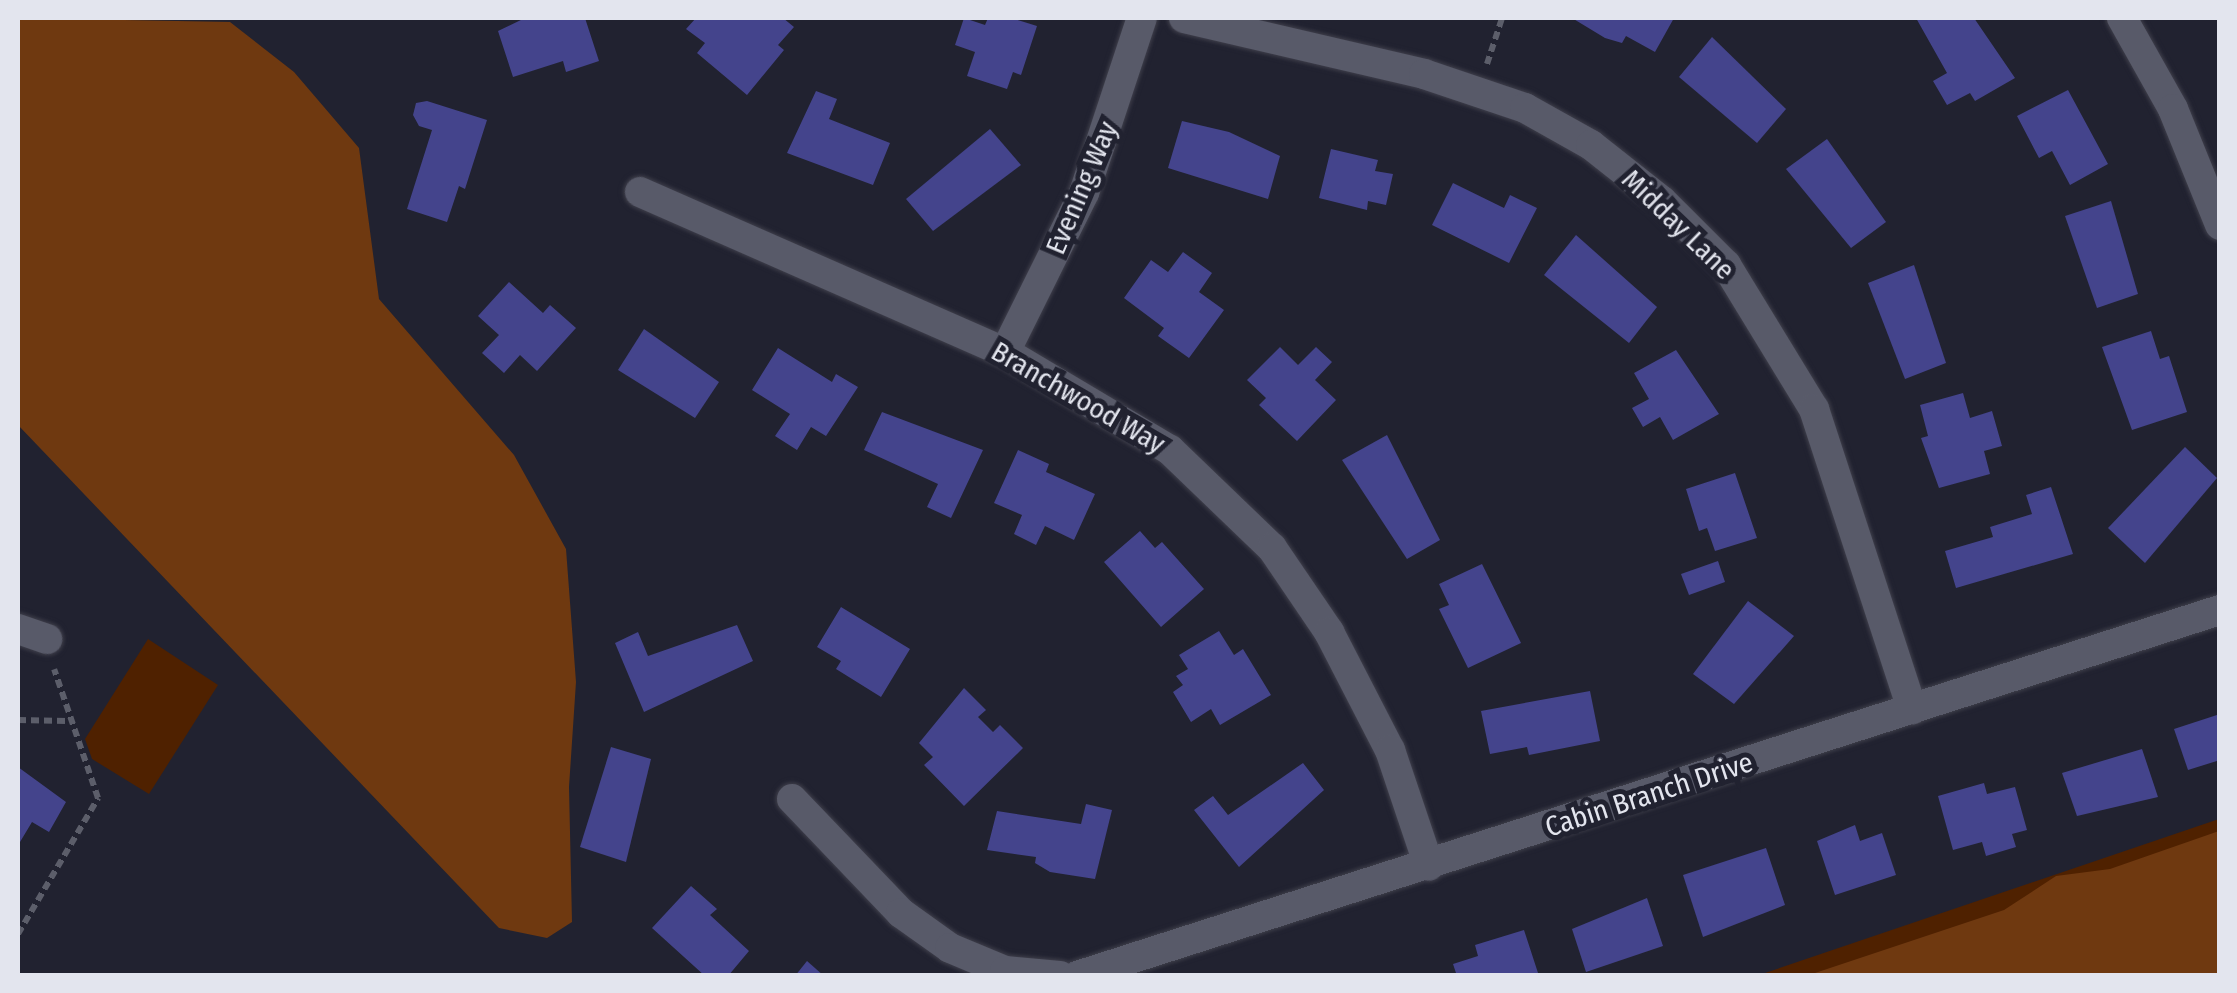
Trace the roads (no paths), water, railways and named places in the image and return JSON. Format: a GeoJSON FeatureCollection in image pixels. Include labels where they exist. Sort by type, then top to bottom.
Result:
{"type":"FeatureCollection","features":[{"type":"Feature","properties":{"kind":"street","name":"Evening Way"},"geometry":{"type":"LineString","coordinates":[[1005,352],[1084,194],[1142,18]]}},
{"type":"Feature","properties":{"kind":"street","name":"Midday Lane"},"geometry":{"type":"LineString","coordinates":[[1184,18],[1477,91],[1525,108],[1591,145],[1662,201],[1726,265],[1814,409],[1912,709]]}},
{"type":"Feature","properties":{"kind":"street"},"geometry":{"type":"LineString","coordinates":[[2122,18],[2173,109],[2220,225]]}},
{"type":"Feature","properties":{"kind":"street","name":"Branchwood Way"},"geometry":{"type":"LineString","coordinates":[[640,192],[1005,352],[1170,450],[1272,548],[1329,632],[1390,750],[1429,866]]}},
{"type":"Feature","properties":{"kind":"street","name":"Cabin Branch Drive"},"geometry":{"type":"LineString","coordinates":[[1076,976],[2220,610]]}},
{"type":"Feature","properties":{"kind":"street"},"geometry":{"type":"LineString","coordinates":[[792,799],[900,913],[950,948],[1006,971],[1060,976]]}}]}
